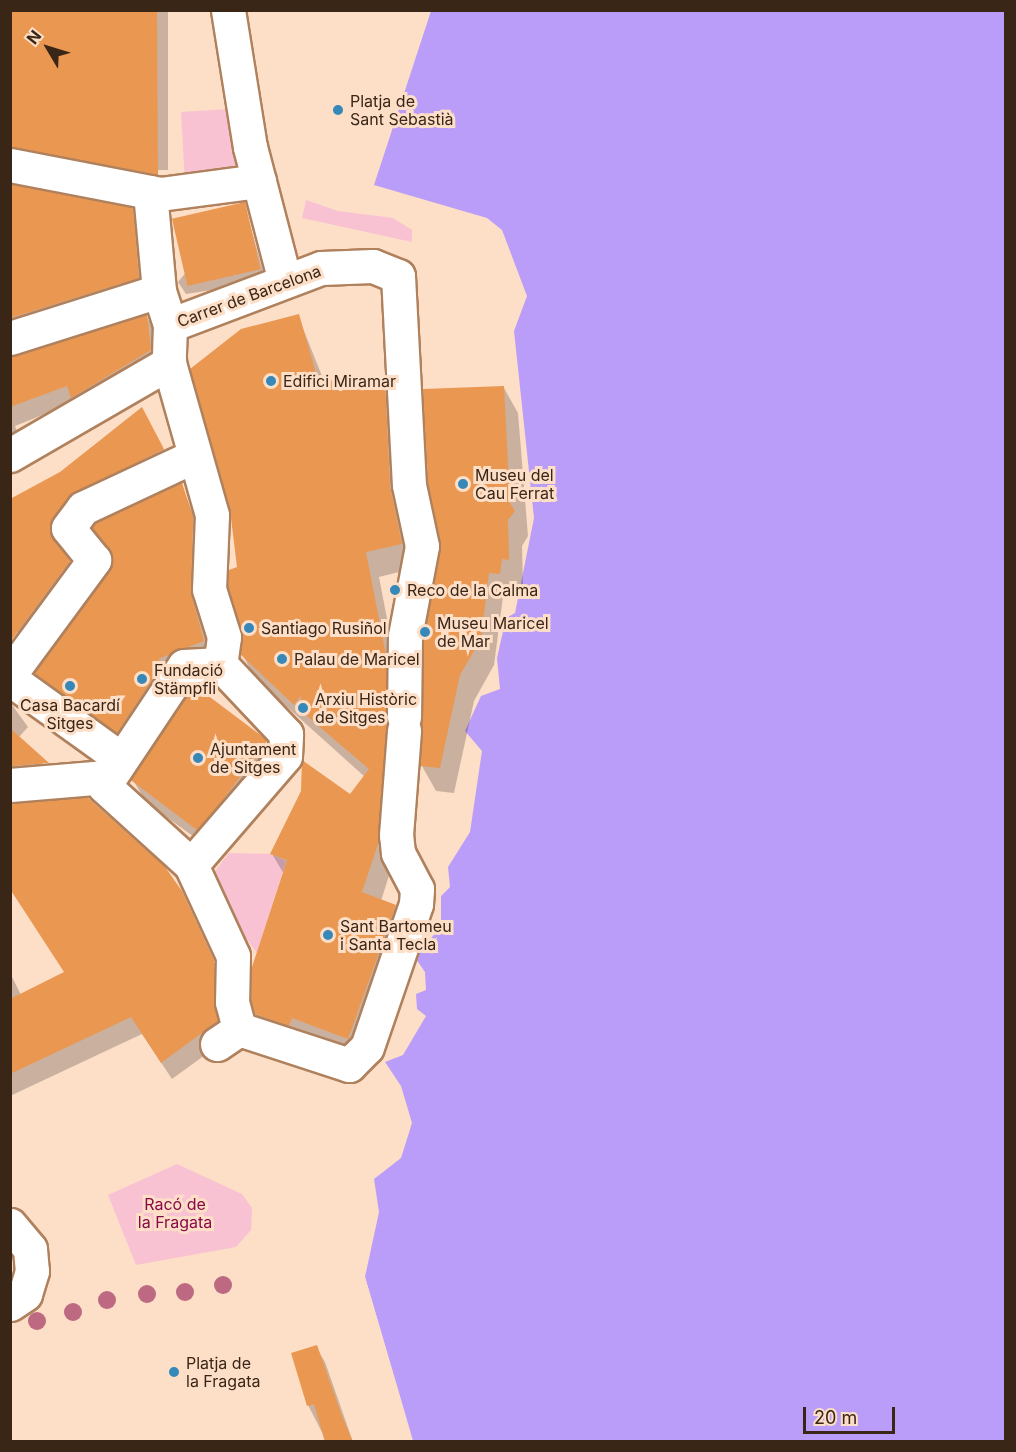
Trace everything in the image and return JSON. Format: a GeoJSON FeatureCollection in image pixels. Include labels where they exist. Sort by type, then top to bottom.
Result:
{"type":"FeatureCollection","features":[{"type":"Feature","properties":{"kind":"street"},"geometry":{"type":"LineString","coordinates":[[228,10],[243,101],[285,280]]}},
{"type":"Feature","properties":{"kind":"street"},"geometry":{"type":"LineString","coordinates":[[10,165],[155,193],[260,181]]}},
{"type":"Feature","properties":{"kind":"street"},"geometry":{"type":"LineString","coordinates":[[155,193],[159,291],[170,324],[169,363],[192,458],[212,515],[209,589],[224,637],[220,664]]}},
{"type":"Feature","properties":{"kind":"street","name":"Carrer de Barcelona"},"geometry":{"type":"LineString","coordinates":[[170,324],[285,280],[331,267],[373,266],[398,276],[409,485],[422,542],[405,636],[404,769],[396,836],[398,853],[417,889],[416,904],[367,1047],[357,1061],[338,1064],[228,1036],[232,1002],[233,956],[191,865]]}},
{"type":"Feature","properties":{"kind":"street"},"geometry":{"type":"LineString","coordinates":[[10,339],[159,291]]}},
{"type":"Feature","properties":{"kind":"street"},"geometry":{"type":"LineString","coordinates":[[10,455],[169,363]]}},
{"type":"Feature","properties":{"kind":"street"},"geometry":{"type":"LineString","coordinates":[[10,674],[94,561],[68,528],[83,508],[192,458]]}},
{"type":"Feature","properties":{"kind":"street"},"geometry":{"type":"LineString","coordinates":[[220,664],[286,734],[285,756],[191,865],[104,786],[113,768],[184,666],[220,664]]}},
{"type":"Feature","properties":{"kind":"street"},"geometry":{"type":"LineString","coordinates":[[10,679],[113,768]]}},
{"type":"Feature","properties":{"kind":"street"},"geometry":{"type":"LineString","coordinates":[[10,785],[113,768]]}},
{"type":"Feature","properties":{"kind":"street"},"geometry":{"type":"LineString","coordinates":[[10,1225],[30,1249],[32,1271],[25,1294],[10,1304]]}},
{"type":"Feature","properties":{"kind":"green space"},"geometry":{"type":"Polygon","coordinates":[[[229,109],[244,178],[185,183],[181,112],[229,109]]]}},
{"type":"Feature","properties":{"kind":"green space"},"geometry":{"type":"Polygon","coordinates":[[[306,200],[338,211],[393,218],[412,230],[412,242],[302,218],[306,200]]]}},
{"type":"Feature","properties":{"kind":"green space"},"geometry":{"type":"Polygon","coordinates":[[[229,853],[270,854],[286,861],[257,953],[212,892],[211,876],[229,853]]]}},
{"type":"Feature","properties":{"kind":"green space","name":"Racó de la Fragata"},"geometry":{"type":"Polygon","coordinates":[[[177,1164],[242,1194],[252,1208],[251,1230],[236,1247],[136,1265],[108,1195],[177,1164]]]}},
{"type":"Feature","properties":{"kind":"shaded area"},"geometry":{"type":"Polygon","coordinates":[[[431,11],[1005,11],[1005,1441],[413,1441],[365,1277],[379,1212],[374,1179],[401,1158],[412,1123],[401,1086],[385,1062],[403,1055],[426,1016],[417,1009],[416,994],[426,990],[425,972],[416,959],[422,938],[429,941],[441,925],[441,896],[450,887],[448,867],[470,832],[482,751],[465,731],[481,696],[500,689],[497,658],[506,618],[515,613],[534,518],[514,331],[527,296],[502,230],[487,218],[374,185],[431,11]]]}},
{"type":"Feature","properties":{"kind":"pier"},"geometry":{"type":"Polygon","coordinates":[[[365,1277],[413,1441],[362,1278],[365,1277]]]}},
{"type":"Feature","properties":{"kind":"building"},"geometry":{"type":"Polygon","coordinates":[[[10,10],[157,10],[158,175],[10,147],[10,10]]]}},
{"type":"Feature","properties":{"kind":"building"},"geometry":{"type":"Polygon","coordinates":[[[10,184],[133,208],[139,278],[10,318],[10,184]]]}},
{"type":"Feature","properties":{"kind":"building"},"geometry":{"type":"Polygon","coordinates":[[[245,202],[261,269],[187,286],[172,219],[245,202]]]}},
{"type":"Feature","properties":{"kind":"building"},"geometry":{"type":"Polygon","coordinates":[[[147,314],[151,350],[71,398],[67,386],[10,407],[10,356],[147,314]]]}},
{"type":"Feature","properties":{"kind":"building"},"geometry":{"type":"Polygon","coordinates":[[[299,314],[318,380],[385,382],[390,486],[402,544],[366,552],[386,655],[387,724],[378,844],[362,892],[396,905],[348,1039],[292,1018],[289,1026],[255,1014],[251,1000],[252,967],[287,860],[270,854],[301,791],[302,760],[350,794],[369,769],[301,711],[301,696],[294,705],[240,654],[242,632],[228,587],[229,570],[237,567],[230,510],[190,369],[241,329],[299,314]]]}},
{"type":"Feature","properties":{"kind":"building"},"geometry":{"type":"Polygon","coordinates":[[[504,386],[510,503],[515,511],[508,520],[509,560],[502,559],[500,574],[489,573],[481,639],[460,675],[440,768],[420,766],[424,638],[440,549],[428,483],[423,389],[504,386]]]}},
{"type":"Feature","properties":{"kind":"building"},"geometry":{"type":"Polygon","coordinates":[[[142,407],[164,449],[68,497],[50,532],[70,561],[10,642],[10,499],[60,472],[142,407]]]}},
{"type":"Feature","properties":{"kind":"building"},"geometry":{"type":"Polygon","coordinates":[[[182,483],[193,517],[191,594],[204,641],[158,659],[163,663],[117,733],[34,673],[112,564],[109,549],[92,528],[95,523],[182,483]]]}},
{"type":"Feature","properties":{"kind":"building","name":"Ajuntament de Sitges"},"geometry":{"type":"Polygon","coordinates":[[[194,685],[267,740],[199,831],[125,776],[194,685]]]}},
{"type":"Feature","properties":{"kind":"building"},"geometry":{"type":"Polygon","coordinates":[[[10,728],[49,763],[10,766],[10,728]]]}},
{"type":"Feature","properties":{"kind":"building"},"geometry":{"type":"Polygon","coordinates":[[[87,797],[165,867],[182,891],[214,960],[218,1021],[161,1063],[131,1017],[10,1074],[10,999],[64,972],[10,889],[10,804],[87,797]]]}},
{"type":"Feature","properties":{"kind":"building"},"geometry":{"type":"Polygon","coordinates":[[[317,1345],[353,1442],[325,1442],[314,1404],[307,1406],[291,1353],[317,1345]]]}},
{"type":"Feature","properties":{"kind":"place","name":"Platja de Sant Sebastià"},"geometry":{"type":"Point","coordinates":[338,110]}},
{"type":"Feature","properties":{"kind":"place","name":"Edifici Miramar"},"geometry":{"type":"Point","coordinates":[271,381]}},
{"type":"Feature","properties":{"kind":"place","name":"Museu del Cau Ferrat"},"geometry":{"type":"Point","coordinates":[463,484]}},
{"type":"Feature","properties":{"kind":"place","name":"Reco de la Calma"},"geometry":{"type":"Point","coordinates":[395,590]}},
{"type":"Feature","properties":{"kind":"place","name":"Santiago Rusiñol"},"geometry":{"type":"Point","coordinates":[249,628]}},
{"type":"Feature","properties":{"kind":"place","name":"Museu Maricel de Mar"},"geometry":{"type":"Point","coordinates":[425,632]}},
{"type":"Feature","properties":{"kind":"place","name":"Palau de Maricel"},"geometry":{"type":"Point","coordinates":[282,659]}},
{"type":"Feature","properties":{"kind":"place","name":"Fundació Stämpfli"},"geometry":{"type":"Point","coordinates":[142,679]}},
{"type":"Feature","properties":{"kind":"place","name":"Casa Bacardí Sitges"},"geometry":{"type":"Point","coordinates":[70,686]}},
{"type":"Feature","properties":{"kind":"place","name":"Arxiu Històric de Sitges"},"geometry":{"type":"Point","coordinates":[303,708]}},
{"type":"Feature","properties":{"kind":"place","name":"Ajuntament de Sitges"},"geometry":{"type":"Point","coordinates":[198,758]}},
{"type":"Feature","properties":{"kind":"place","name":"Sant Bartomeu i Santa Tecla"},"geometry":{"type":"Point","coordinates":[328,935]}},
{"type":"Feature","properties":{"kind":"place","name":"Platja de la Fragata"},"geometry":{"type":"Point","coordinates":[174,1372]}}]}
